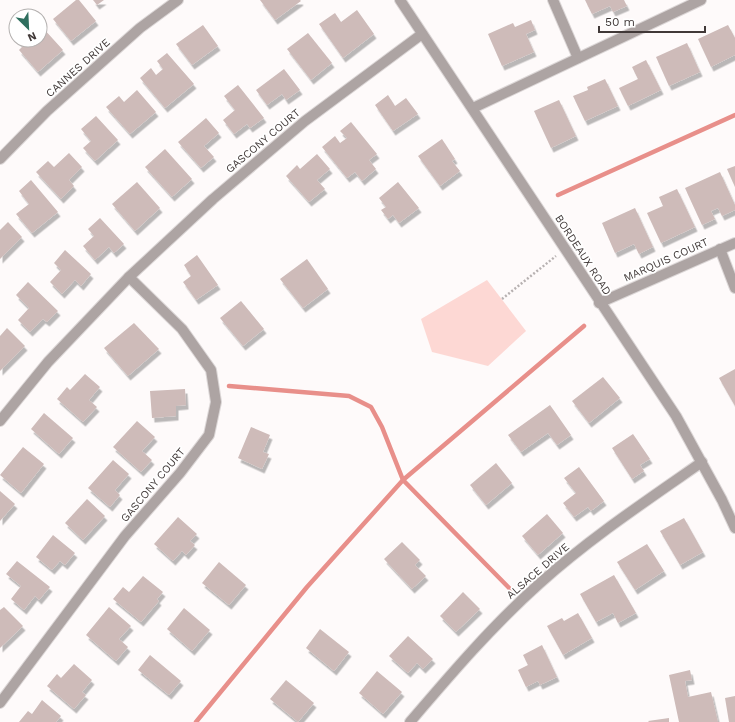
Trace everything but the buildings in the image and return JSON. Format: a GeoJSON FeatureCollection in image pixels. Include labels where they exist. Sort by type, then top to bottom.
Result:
{"type":"FeatureCollection","features":[{"type":"Feature","properties":{"kind":"street","name":"CANNES DRIVE"},"geometry":{"type":"LineString","coordinates":[[0,159],[47,112],[140,28],[178,0]]}},
{"type":"Feature","properties":{"kind":"street","name":"BORDEAUX ROAD"},"geometry":{"type":"LineString","coordinates":[[400,0],[473,108],[599,303],[676,416],[702,462],[735,528]]}},
{"type":"Feature","properties":{"kind":"street"},"geometry":{"type":"LineString","coordinates":[[553,0],[578,58]]}},
{"type":"Feature","properties":{"kind":"street"},"geometry":{"type":"LineString","coordinates":[[473,108],[701,0]]}},
{"type":"Feature","properties":{"kind":"street","name":"GASCONY COURT"},"geometry":{"type":"LineString","coordinates":[[0,421],[48,362],[129,277],[213,199],[299,126],[422,34]]}},
{"type":"Feature","properties":{"kind":"street","name":"MARQUIS COURT"},"geometry":{"type":"LineString","coordinates":[[599,303],[735,242]]}},
{"type":"Feature","properties":{"kind":"street","name":"MARQUIS COURT"},"geometry":{"type":"LineString","coordinates":[[720,249],[735,288]]}},
{"type":"Feature","properties":{"kind":"street","name":"GASCONY COURT"},"geometry":{"type":"LineString","coordinates":[[0,703],[125,536],[180,472],[209,435],[216,402],[211,370],[182,329],[129,277]]}},
{"type":"Feature","properties":{"kind":"street","name":"ALSACE DRIVE"},"geometry":{"type":"LineString","coordinates":[[410,722],[487,634],[539,584],[598,535],[702,462]]}},
{"type":"Feature","properties":{"kind":"path"},"geometry":{"type":"LineString","coordinates":[[502,299],[565,249]]}},
{"type":"Feature","properties":{"kind":"shaded area"},"geometry":{"type":"Polygon","coordinates":[[[487,280],[526,331],[488,366],[432,352],[421,319],[487,280]]]}},
{"type":"Feature","properties":{"kind":"waterway"},"geometry":{"type":"LineString","coordinates":[[558,195],[735,115]]}},
{"type":"Feature","properties":{"kind":"waterway"},"geometry":{"type":"LineString","coordinates":[[196,722],[307,587],[403,480],[584,326]]}},
{"type":"Feature","properties":{"kind":"waterway"},"geometry":{"type":"LineString","coordinates":[[229,386],[349,396],[371,407],[382,427],[403,480],[515,594]]}}]}
